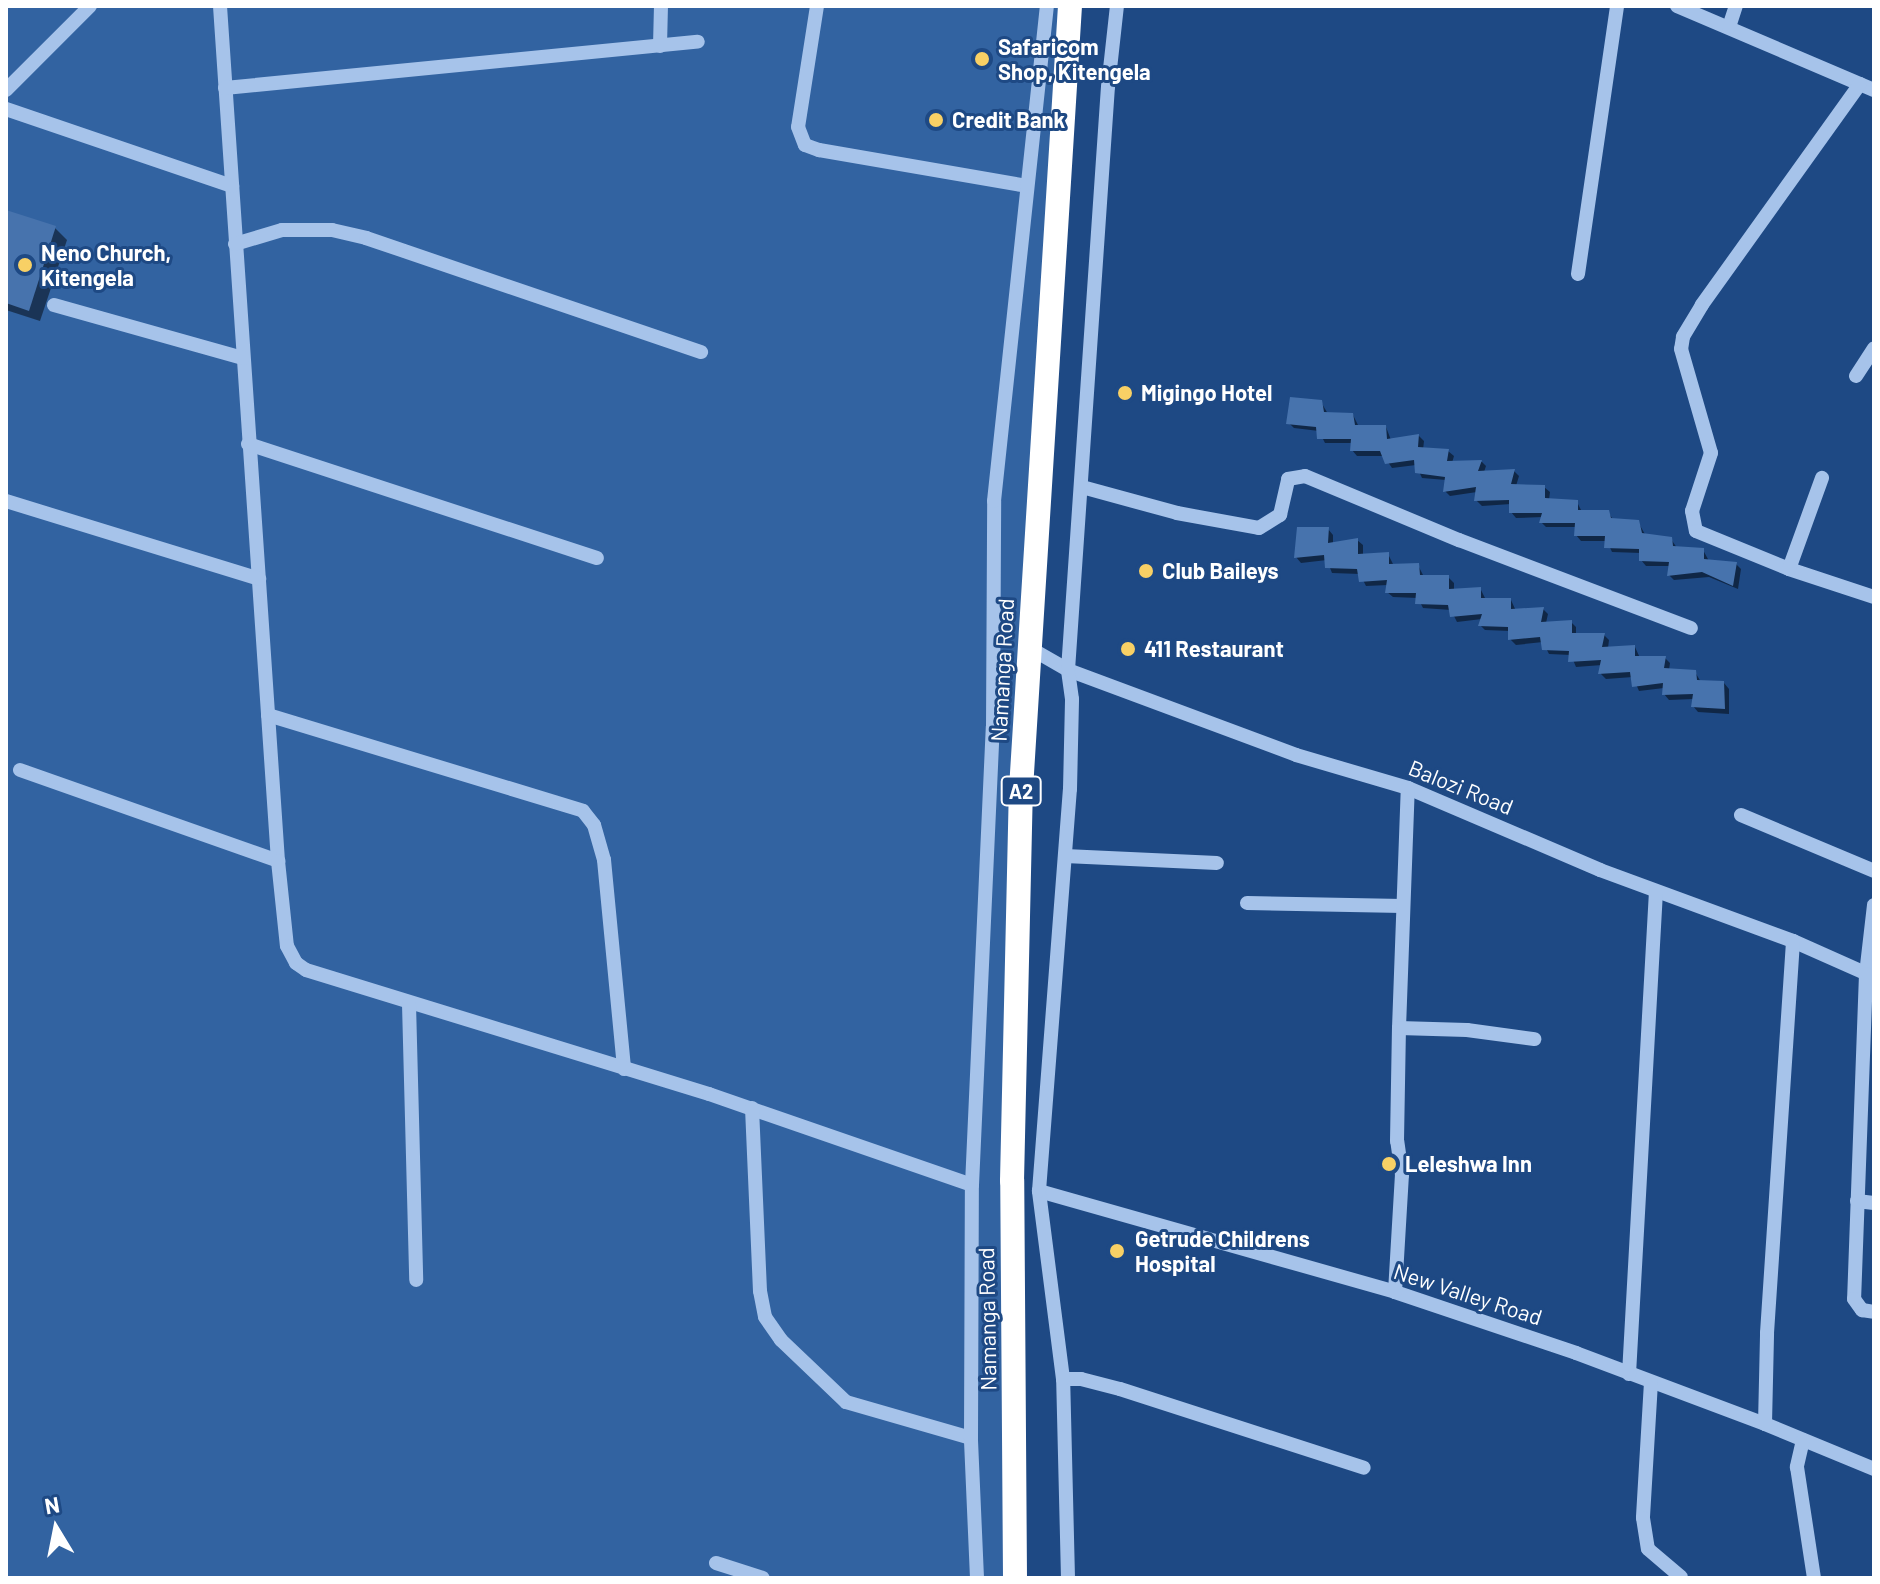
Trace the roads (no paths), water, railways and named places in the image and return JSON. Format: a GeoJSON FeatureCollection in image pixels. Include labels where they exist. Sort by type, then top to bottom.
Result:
{"type":"FeatureCollection","features":[{"type":"Feature","properties":{"kind":"highway","name":"Namanga Road"},"geometry":{"type":"LineString","coordinates":[[1015,1578],[1012,1181],[1028,647],[1070,6]]}},
{"type":"Feature","properties":{"kind":"street"},"geometry":{"type":"LineString","coordinates":[[6,90],[90,6]]}},
{"type":"Feature","properties":{"kind":"street"},"geometry":{"type":"LineString","coordinates":[[220,6],[278,861],[287,946],[296,963],[306,970],[409,1004],[752,1108],[972,1185]]}},
{"type":"Feature","properties":{"kind":"street"},"geometry":{"type":"LineString","coordinates":[[660,46],[661,6]]}},
{"type":"Feature","properties":{"kind":"street"},"geometry":{"type":"LineString","coordinates":[[817,6],[798,127],[805,145],[1027,186]]}},
{"type":"Feature","properties":{"kind":"street"},"geometry":{"type":"LineString","coordinates":[[977,1578],[971,1438],[972,1185],[993,726],[994,501],[1047,6]]}},
{"type":"Feature","properties":{"kind":"street"},"geometry":{"type":"LineString","coordinates":[[1068,1578],[1063,1379],[1039,1191],[1065,856],[1072,699],[1068,670],[1108,87],[1117,6]]}},
{"type":"Feature","properties":{"kind":"street"},"geometry":{"type":"LineString","coordinates":[[1578,274],[1617,6]]}},
{"type":"Feature","properties":{"kind":"street"},"geometry":{"type":"LineString","coordinates":[[1677,6],[1867,87],[1702,305],[1681,349],[1711,453],[1692,511],[1696,531],[1789,569],[1874,597]]}},
{"type":"Feature","properties":{"kind":"street"},"geometry":{"type":"LineString","coordinates":[[1729,27],[1736,6]]}},
{"type":"Feature","properties":{"kind":"street"},"geometry":{"type":"LineString","coordinates":[[225,88],[698,42]]}},
{"type":"Feature","properties":{"kind":"street"},"geometry":{"type":"LineString","coordinates":[[6,109],[232,186]]}},
{"type":"Feature","properties":{"kind":"street"},"geometry":{"type":"LineString","coordinates":[[235,244],[282,230],[332,230],[366,238],[701,352]]}},
{"type":"Feature","properties":{"kind":"street"},"geometry":{"type":"LineString","coordinates":[[54,305],[243,358]]}},
{"type":"Feature","properties":{"kind":"street"},"geometry":{"type":"LineString","coordinates":[[1856,376],[1874,348]]}},
{"type":"Feature","properties":{"kind":"street"},"geometry":{"type":"LineString","coordinates":[[248,444],[597,558]]}},
{"type":"Feature","properties":{"kind":"street"},"geometry":{"type":"LineString","coordinates":[[1082,487],[1177,513],[1259,528],[1275,521],[1280,515],[1288,479],[1305,476],[1459,540],[1691,628]]}},
{"type":"Feature","properties":{"kind":"street"},"geometry":{"type":"LineString","coordinates":[[1789,569],[1822,478]]}},
{"type":"Feature","properties":{"kind":"street"},"geometry":{"type":"LineString","coordinates":[[6,501],[259,579]]}},
{"type":"Feature","properties":{"kind":"street","name":"Balozi Road"},"geometry":{"type":"LineString","coordinates":[[1028,647],[1068,670],[1296,755],[1408,788],[1656,892],[1793,941],[1870,976]]}},
{"type":"Feature","properties":{"kind":"street"},"geometry":{"type":"LineString","coordinates":[[268,715],[583,811],[594,825],[604,860],[624,1069]]}},
{"type":"Feature","properties":{"kind":"street"},"geometry":{"type":"LineString","coordinates":[[20,770],[278,861]]}},
{"type":"Feature","properties":{"kind":"street"},"geometry":{"type":"LineString","coordinates":[[1395,1292],[1402,1175],[1397,1141],[1408,788]]}},
{"type":"Feature","properties":{"kind":"street"},"geometry":{"type":"LineString","coordinates":[[1741,815],[1874,871]]}},
{"type":"Feature","properties":{"kind":"street"},"geometry":{"type":"LineString","coordinates":[[1065,856],[1217,863]]}},
{"type":"Feature","properties":{"kind":"street"},"geometry":{"type":"LineString","coordinates":[[1629,1374],[1656,892]]}},
{"type":"Feature","properties":{"kind":"street"},"geometry":{"type":"LineString","coordinates":[[1247,903],[1403,906]]}},
{"type":"Feature","properties":{"kind":"street"},"geometry":{"type":"LineString","coordinates":[[1874,905],[1868,1094],[1857,1201],[1854,1299],[1862,1310],[1874,1312]]}},
{"type":"Feature","properties":{"kind":"street"},"geometry":{"type":"LineString","coordinates":[[1765,1424],[1767,1333],[1793,941]]}},
{"type":"Feature","properties":{"kind":"street"},"geometry":{"type":"LineString","coordinates":[[409,1004],[416,1280]]}},
{"type":"Feature","properties":{"kind":"street"},"geometry":{"type":"LineString","coordinates":[[1399,1028],[1467,1030],[1534,1039]]}},
{"type":"Feature","properties":{"kind":"street"},"geometry":{"type":"LineString","coordinates":[[752,1108],[760,1291],[765,1317],[781,1340],[846,1402],[971,1438]]}},
{"type":"Feature","properties":{"kind":"street","name":"New Valley Road"},"geometry":{"type":"LineString","coordinates":[[1039,1191],[1395,1292],[1765,1424],[1874,1469]]}},
{"type":"Feature","properties":{"kind":"street"},"geometry":{"type":"LineString","coordinates":[[1857,1201],[1874,1203]]}},
{"type":"Feature","properties":{"kind":"street"},"geometry":{"type":"LineString","coordinates":[[1063,1379],[1081,1379],[1120,1389],[1364,1468]]}},
{"type":"Feature","properties":{"kind":"street"},"geometry":{"type":"LineString","coordinates":[[1651,1382],[1643,1518],[1648,1549],[1681,1577]]}},
{"type":"Feature","properties":{"kind":"street"},"geometry":{"type":"LineString","coordinates":[[1803,1440],[1797,1467],[1814,1578]]}},
{"type":"Feature","properties":{"kind":"street"},"geometry":{"type":"LineString","coordinates":[[716,1563],[763,1578]]}},
{"type":"Feature","properties":{"kind":"place","name":"Safaricom Shop, Kitengela"},"geometry":{"type":"Point","coordinates":[982,59]}},
{"type":"Feature","properties":{"kind":"place","name":"Credit Bank"},"geometry":{"type":"Point","coordinates":[936,120]}},
{"type":"Feature","properties":{"kind":"place","name":"Neno Church, Kitengela"},"geometry":{"type":"Point","coordinates":[25,265]}},
{"type":"Feature","properties":{"kind":"place","name":"Migingo Hotel"},"geometry":{"type":"Point","coordinates":[1125,393]}},
{"type":"Feature","properties":{"kind":"place","name":"Club Baileys"},"geometry":{"type":"Point","coordinates":[1146,571]}},
{"type":"Feature","properties":{"kind":"place","name":"411 Restaurant"},"geometry":{"type":"Point","coordinates":[1128,649]}},
{"type":"Feature","properties":{"kind":"place","name":"Leleshwa Inn"},"geometry":{"type":"Point","coordinates":[1389,1164]}},
{"type":"Feature","properties":{"kind":"place","name":"Getrude Childrens Hospital"},"geometry":{"type":"Point","coordinates":[1117,1251]}}]}
